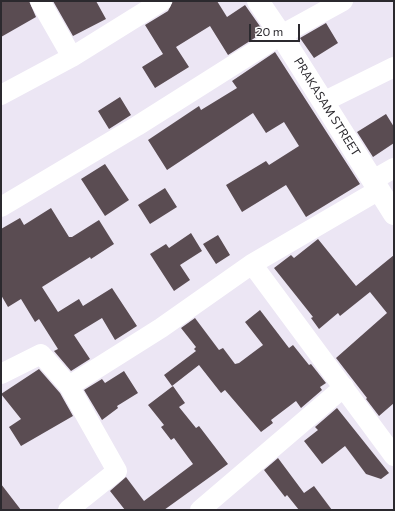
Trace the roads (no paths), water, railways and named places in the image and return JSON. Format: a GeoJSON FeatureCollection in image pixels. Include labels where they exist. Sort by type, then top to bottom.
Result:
{"type":"FeatureCollection","features":[{"type":"Feature","properties":{"kind":"street"},"geometry":{"type":"LineString","coordinates":[[40,1],[72,57]]}},
{"type":"Feature","properties":{"kind":"street"},"geometry":{"type":"LineString","coordinates":[[1,95],[72,57],[162,1]]}},
{"type":"Feature","properties":{"kind":"street","name":"PRAKASAM STREET"},"geometry":{"type":"LineString","coordinates":[[258,1],[282,35],[394,214]]}},
{"type":"Feature","properties":{"kind":"street"},"geometry":{"type":"LineString","coordinates":[[1,207],[137,126],[282,35],[343,1]]}},
{"type":"Feature","properties":{"kind":"street"},"geometry":{"type":"LineString","coordinates":[[323,102],[394,67]]}},
{"type":"Feature","properties":{"kind":"street"},"geometry":{"type":"LineString","coordinates":[[69,386],[161,328],[252,264],[376,185],[394,168]]}},
{"type":"Feature","properties":{"kind":"street"},"geometry":{"type":"LineString","coordinates":[[252,264],[394,456]]}},
{"type":"Feature","properties":{"kind":"street"},"geometry":{"type":"LineString","coordinates":[[1,374],[41,354],[69,386],[117,471],[68,510]]}},
{"type":"Feature","properties":{"kind":"street"},"geometry":{"type":"LineString","coordinates":[[200,510],[344,387]]}}]}
